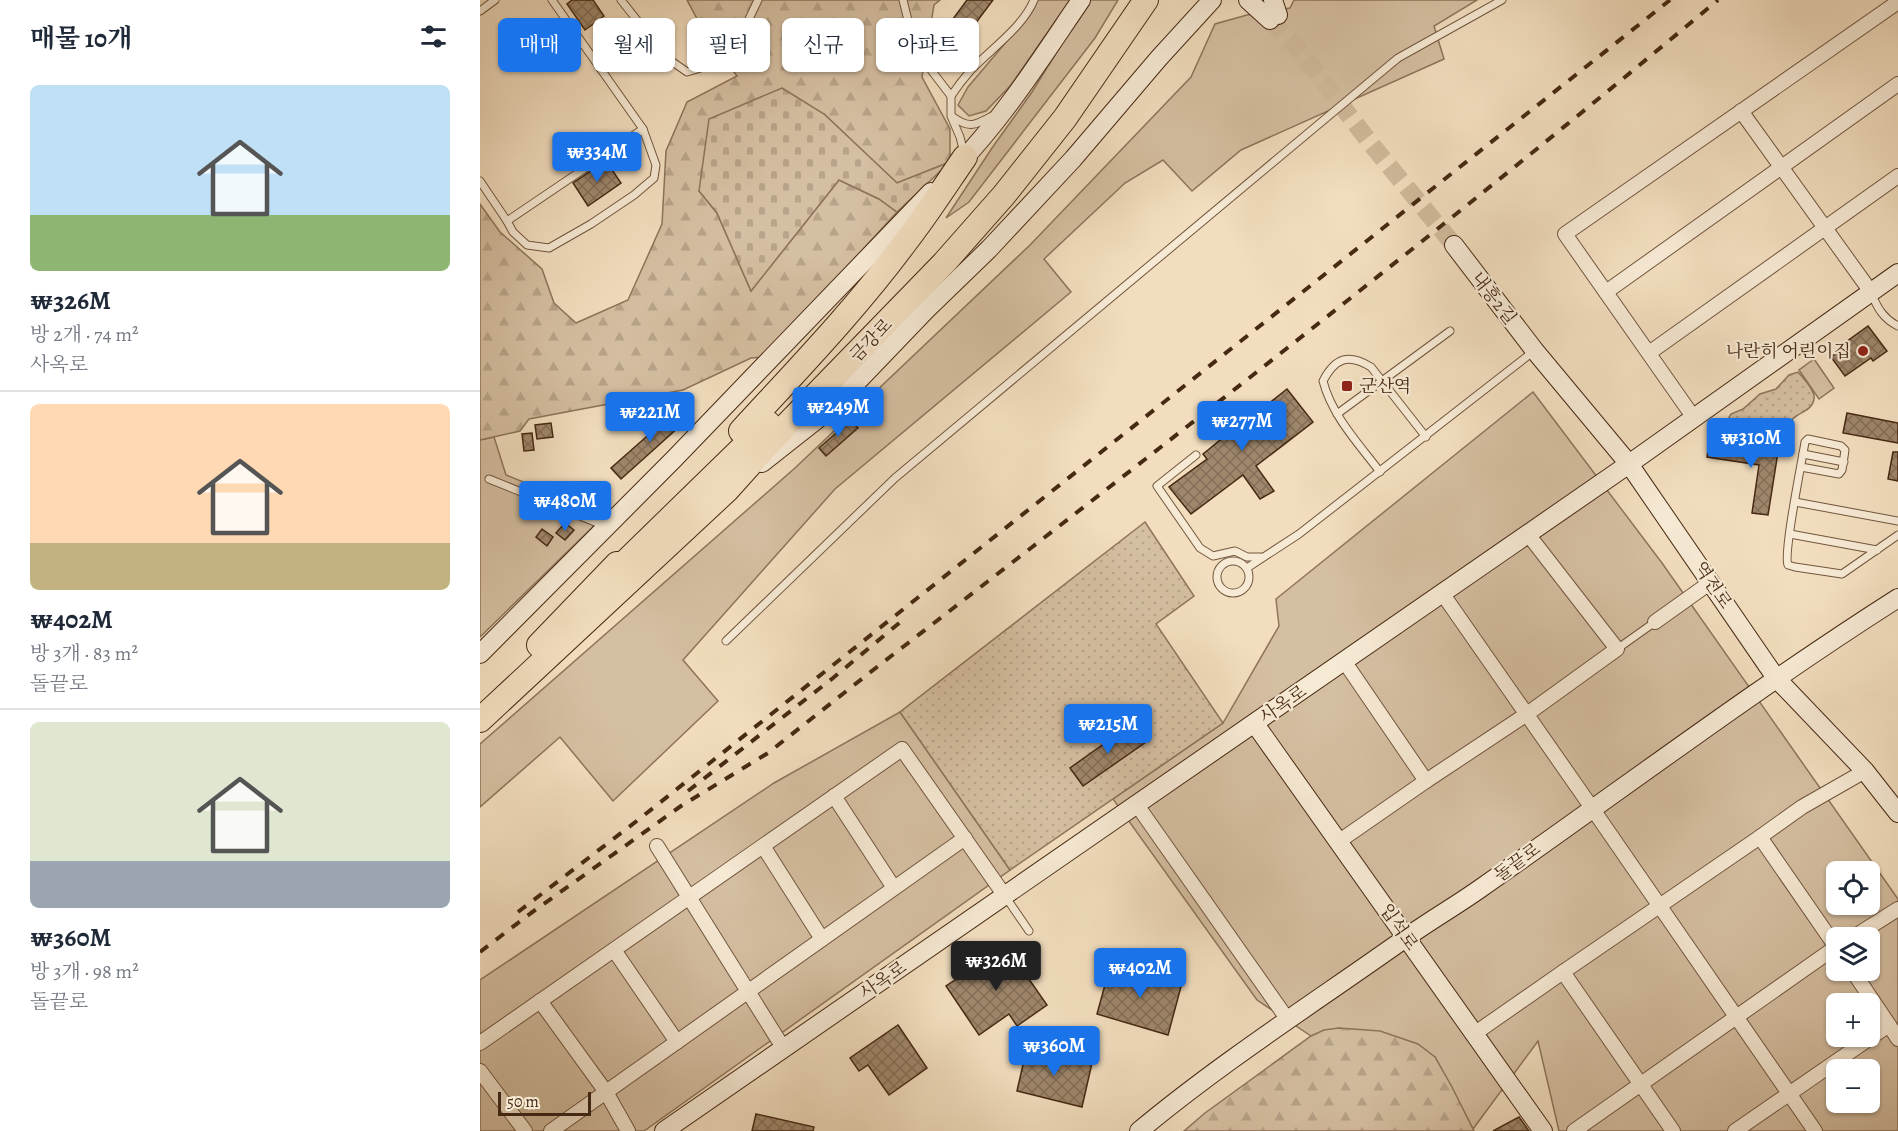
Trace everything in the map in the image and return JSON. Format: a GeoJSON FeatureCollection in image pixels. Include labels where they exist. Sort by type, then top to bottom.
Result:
{"type":"FeatureCollection","features":[{"type":"Feature","properties":{"kind":"highway","name":"금강로"},"geometry":{"type":"LineString","coordinates":[[480,698],[562,624],[725,465],[942,243],[983,196],[1085,66],[1129,0]]}},
{"type":"Feature","properties":{"kind":"highway","name":"금강로"},"geometry":{"type":"LineString","coordinates":[[480,720],[727,490],[772,440],[944,263],[1004,195],[1065,118],[1146,0]]}},
{"type":"Feature","properties":{"kind":"highway"},"geometry":{"type":"LineString","coordinates":[[539,645],[817,350],[904,244],[965,157]]}},
{"type":"Feature","properties":{"kind":"street"},"geometry":{"type":"LineString","coordinates":[[480,654],[984,137],[1081,0]]}},
{"type":"Feature","properties":{"kind":"street"},"geometry":{"type":"LineString","coordinates":[[727,490],[833,407],[926,310],[989,249],[1066,167],[1212,0]]}},
{"type":"Feature","properties":{"kind":"street"},"geometry":{"type":"LineString","coordinates":[[1248,0],[1274,12]]}},
{"type":"Feature","properties":{"kind":"street"},"geometry":{"type":"LineString","coordinates":[[1694,418],[1565,234],[1898,2]]}},
{"type":"Feature","properties":{"kind":"street"},"geometry":{"type":"LineString","coordinates":[[1606,292],[1898,84]]}},
{"type":"Feature","properties":{"kind":"street"},"geometry":{"type":"LineString","coordinates":[[1742,111],[1871,292]]}},
{"type":"Feature","properties":{"kind":"street"},"geometry":{"type":"LineString","coordinates":[[1649,353],[1898,176]]}},
{"type":"Feature","properties":{"kind":"street","name":"내흥2길"},"geometry":{"type":"LineString","coordinates":[[1454,245],[1535,351]]}},
{"type":"Feature","properties":{"kind":"street","name":"사옥로"},"geometry":{"type":"LineString","coordinates":[[664,1131],[1629,464],[1898,273]]}},
{"type":"Feature","properties":{"kind":"street","name":"역전로"},"geometry":{"type":"LineString","coordinates":[[1535,351],[1629,464],[1776,678],[1865,771],[1898,813]]}},
{"type":"Feature","properties":{"kind":"street"},"geometry":{"type":"LineString","coordinates":[[1338,842],[1527,714],[1617,649],[1527,533]]}},
{"type":"Feature","properties":{"kind":"street"},"geometry":{"type":"LineString","coordinates":[[1655,622],[1711,582]]}},
{"type":"Feature","properties":{"kind":"street"},"geometry":{"type":"LineString","coordinates":[[1442,593],[1815,1131]]}},
{"type":"Feature","properties":{"kind":"street","name":"돌끝로"},"geometry":{"type":"LineString","coordinates":[[1138,1131],[1288,1020],[1480,889],[1776,678],[1898,598]]}},
{"type":"Feature","properties":{"kind":"street"},"geometry":{"type":"LineString","coordinates":[[1344,661],[1426,781]]}},
{"type":"Feature","properties":{"kind":"street","name":"입석로"},"geometry":{"type":"LineString","coordinates":[[1255,723],[1543,1131]]}},
{"type":"Feature","properties":{"kind":"street"},"geometry":{"type":"LineString","coordinates":[[480,1043],[902,749],[1005,896]]}},
{"type":"Feature","properties":{"kind":"street"},"geometry":{"type":"LineString","coordinates":[[1474,1034],[1802,807],[1865,771]]}},
{"type":"Feature","properties":{"kind":"street"},"geometry":{"type":"LineString","coordinates":[[834,796],[894,888]]}},
{"type":"Feature","properties":{"kind":"street"},"geometry":{"type":"LineString","coordinates":[[1137,805],[1288,1020]]}},
{"type":"Feature","properties":{"kind":"street"},"geometry":{"type":"LineString","coordinates":[[1760,837],[1826,933]]}},
{"type":"Feature","properties":{"kind":"street"},"geometry":{"type":"LineString","coordinates":[[551,1131],[965,838]]}},
{"type":"Feature","properties":{"kind":"street"},"geometry":{"type":"LineString","coordinates":[[657,846],[784,1049]]}},
{"type":"Feature","properties":{"kind":"street"},"geometry":{"type":"LineString","coordinates":[[763,846],[822,939]]}},
{"type":"Feature","properties":{"kind":"street"},"geometry":{"type":"LineString","coordinates":[[1869,927],[1898,909]]}},
{"type":"Feature","properties":{"kind":"street"},"geometry":{"type":"LineString","coordinates":[[614,950],[677,1042]]}},
{"type":"Feature","properties":{"kind":"street"},"geometry":{"type":"LineString","coordinates":[[1574,1131],[1826,954]]}},
{"type":"Feature","properties":{"kind":"street"},"geometry":{"type":"LineString","coordinates":[[1563,972],[1672,1131]]}},
{"type":"Feature","properties":{"kind":"street"},"geometry":{"type":"LineString","coordinates":[[1859,981],[1898,1039]]}},
{"type":"Feature","properties":{"kind":"street"},"geometry":{"type":"LineString","coordinates":[[540,1001],[606,1092],[628,1131]]}},
{"type":"Feature","properties":{"kind":"street"},"geometry":{"type":"LineString","coordinates":[[1735,1131],[1889,1025]]}},
{"type":"Feature","properties":{"kind":"street"},"geometry":{"type":"LineString","coordinates":[[480,1071],[525,1131]]}},
{"type":"Feature","properties":{"kind":"lane"},"geometry":{"type":"LineString","coordinates":[[480,11],[495,0]]}},
{"type":"Feature","properties":{"kind":"lane"},"geometry":{"type":"LineString","coordinates":[[480,181],[513,232],[527,245],[549,248],[591,224],[634,195],[654,178],[656,165],[643,129],[552,0]]}},
{"type":"Feature","properties":{"kind":"lane"},"geometry":{"type":"LineString","coordinates":[[621,0],[667,58],[687,72],[711,65],[740,39],[758,0]]}},
{"type":"Feature","properties":{"kind":"lane"},"geometry":{"type":"LineString","coordinates":[[903,0],[915,49],[951,96]]}},
{"type":"Feature","properties":{"kind":"lane"},"geometry":{"type":"LineString","coordinates":[[965,157],[951,116],[951,96],[970,70],[1030,9],[1034,0]]}},
{"type":"Feature","properties":{"kind":"lane"},"geometry":{"type":"LineString","coordinates":[[726,641],[895,478],[1398,58],[1502,0]]}},
{"type":"Feature","properties":{"kind":"lane"},"geometry":{"type":"LineString","coordinates":[[951,116],[962,123],[971,125],[1004,110]]}},
{"type":"Feature","properties":{"kind":"lane"},"geometry":{"type":"LineString","coordinates":[[507,221],[643,129]]}},
{"type":"Feature","properties":{"kind":"lane"},"geometry":{"type":"LineString","coordinates":[[1871,292],[1882,314],[1897,325]]}},
{"type":"Feature","properties":{"kind":"lane"},"geometry":{"type":"LineString","coordinates":[[1337,414],[1450,331]]}},
{"type":"Feature","properties":{"kind":"lane"},"geometry":{"type":"LineString","coordinates":[[1247,568],[1299,534],[1535,351]]}},
{"type":"Feature","properties":{"kind":"lane"},"geometry":{"type":"LineString","coordinates":[[1380,472],[1327,397],[1323,381],[1330,368],[1351,358],[1361,360],[1371,367],[1426,436]]}},
{"type":"Feature","properties":{"kind":"lane"},"geometry":{"type":"LineString","coordinates":[[1800,466],[1839,474],[1842,473],[1845,453],[1843,448],[1808,440],[1805,442],[1800,466],[1786,562],[1791,566],[1842,574],[1898,535]]}},
{"type":"Feature","properties":{"kind":"lane"},"geometry":{"type":"LineString","coordinates":[[1803,453],[1844,462]]}},
{"type":"Feature","properties":{"kind":"lane"},"geometry":{"type":"LineString","coordinates":[[1196,454],[1157,486],[1200,548],[1213,556],[1235,551],[1247,557],[1263,557]]}},
{"type":"Feature","properties":{"kind":"lane"},"geometry":{"type":"LineString","coordinates":[[489,479],[607,526]]}},
{"type":"Feature","properties":{"kind":"lane"},"geometry":{"type":"LineString","coordinates":[[1795,502],[1898,521]]}},
{"type":"Feature","properties":{"kind":"lane"},"geometry":{"type":"LineString","coordinates":[[1790,534],[1877,550]]}},
{"type":"Feature","properties":{"kind":"lane"},"geometry":{"type":"LineString","coordinates":[[1240,562],[1247,568],[1250,580],[1244,589],[1229,593],[1220,587],[1218,571],[1225,563],[1240,562]]}},
{"type":"Feature","properties":{"kind":"lane"},"geometry":{"type":"LineString","coordinates":[[1617,649],[1655,622]]}},
{"type":"Feature","properties":{"kind":"lane"},"geometry":{"type":"LineString","coordinates":[[1005,896],[1029,931]]}},
{"type":"Feature","properties":{"kind":"green space"},"geometry":{"type":"Polygon","coordinates":[[[687,0],[940,0],[934,5],[932,18],[876,18],[876,72],[923,72],[922,77],[950,129],[950,162],[897,183],[824,114],[699,191],[717,213],[751,291],[839,180],[879,199],[897,212],[765,357],[751,358],[683,390],[529,419],[520,431],[480,440],[480,204],[500,232],[542,269],[554,303],[576,323],[628,300],[662,224],[666,151],[687,102],[737,76],[734,72],[770,72],[770,18],[697,18],[687,0]]]}},
{"type":"Feature","properties":{"kind":"green space"},"geometry":{"type":"Polygon","coordinates":[[[1036,0],[1070,0],[1011,85],[986,111],[969,116],[958,105],[968,87],[1030,14],[1036,0]]]}},
{"type":"Feature","properties":{"kind":"green space"},"geometry":{"type":"Polygon","coordinates":[[[1089,0],[1118,0],[1095,38],[969,202],[946,218],[1032,92],[1089,0]]]}},
{"type":"Feature","properties":{"kind":"green space"},"geometry":{"type":"Polygon","coordinates":[[[1294,0],[1477,0],[1434,26],[1444,59],[1241,150],[1192,191],[1163,160],[1125,183],[1044,259],[1071,292],[835,489],[683,660],[718,701],[613,801],[560,737],[480,807],[480,744],[795,468],[1030,245],[1191,77],[1215,24],[1247,15],[1290,8],[1294,0]]]}},
{"type":"Feature","properties":{"kind":"green space"},"geometry":{"type":"Polygon","coordinates":[[[782,88],[824,114],[897,183],[950,162],[897,212],[879,199],[839,180],[751,291],[717,213],[699,191],[709,119],[782,88]]]}},
{"type":"Feature","properties":{"kind":"green space"},"geometry":{"type":"Polygon","coordinates":[[[1814,359],[1834,388],[1819,399],[1799,370],[1814,359]]]}},
{"type":"Feature","properties":{"kind":"green space"},"geometry":{"type":"Polygon","coordinates":[[[1798,372],[1813,392],[1813,402],[1808,409],[1771,434],[1754,434],[1731,428],[1727,421],[1731,414],[1743,409],[1760,394],[1776,389],[1789,375],[1798,372]]]}},
{"type":"Feature","properties":{"kind":"green space"},"geometry":{"type":"Polygon","coordinates":[[[1533,392],[1662,563],[1871,861],[1826,861],[1826,915],[1880,915],[1880,873],[1898,899],[1898,1131],[1559,1131],[1538,1041],[1473,1129],[1435,1057],[1339,1028],[1311,1036],[1257,1000],[1113,799],[1223,723],[1279,626],[1276,599],[1533,392]]]}},
{"type":"Feature","properties":{"kind":"green space"},"geometry":{"type":"Polygon","coordinates":[[[494,437],[506,475],[605,515],[480,637],[480,440],[494,437]]]}},
{"type":"Feature","properties":{"kind":"green space"},"geometry":{"type":"Polygon","coordinates":[[[1145,522],[1194,596],[1156,624],[1223,723],[1010,870],[900,712],[1145,522]]]}},
{"type":"Feature","properties":{"kind":"green space"},"geometry":{"type":"Polygon","coordinates":[[[900,712],[1010,870],[644,1131],[480,1131],[480,980],[774,783],[900,712]]]}},
{"type":"Feature","properties":{"kind":"green space"},"geometry":{"type":"Polygon","coordinates":[[[1339,1028],[1380,1031],[1418,1044],[1435,1057],[1474,1131],[1184,1131],[1205,1113],[1311,1036],[1324,1030],[1339,1028]]]}},
{"type":"Feature","properties":{"kind":"building"},"geometry":{"type":"Polygon","coordinates":[[[572,0],[593,0],[604,16],[593,18],[593,24],[585,30],[581,24],[581,18],[577,18],[567,4],[572,0]]]}},
{"type":"Feature","properties":{"kind":"building"},"geometry":{"type":"Polygon","coordinates":[[[967,0],[993,0],[979,19],[954,18],[967,0]]]}},
{"type":"Feature","properties":{"kind":"building"},"geometry":{"type":"Polygon","coordinates":[[[606,161],[621,183],[588,206],[573,183],[606,161]]]}},
{"type":"Feature","properties":{"kind":"building","name":"나란히 어린이집"},"geometry":{"type":"Polygon","coordinates":[[[1868,326],[1887,351],[1873,361],[1871,358],[1845,376],[1831,357],[1841,350],[1839,347],[1868,326]]]}},
{"type":"Feature","properties":{"kind":"building"},"geometry":{"type":"Polygon","coordinates":[[[1287,389],[1313,422],[1256,466],[1274,491],[1260,499],[1243,475],[1191,514],[1169,487],[1207,459],[1203,454],[1220,440],[1206,421],[1219,410],[1233,430],[1250,420],[1287,389]]]}},
{"type":"Feature","properties":{"kind":"building"},"geometry":{"type":"Polygon","coordinates":[[[680,407],[689,418],[621,479],[611,468],[680,407]]]}},
{"type":"Feature","properties":{"kind":"building"},"geometry":{"type":"Polygon","coordinates":[[[1847,413],[1898,423],[1898,443],[1843,433],[1847,413]]]}},
{"type":"Feature","properties":{"kind":"building"},"geometry":{"type":"Polygon","coordinates":[[[851,420],[858,428],[826,456],[819,448],[851,420]]]}},
{"type":"Feature","properties":{"kind":"building"},"geometry":{"type":"Polygon","coordinates":[[[551,423],[553,437],[537,439],[535,425],[551,423]]]}},
{"type":"Feature","properties":{"kind":"building"},"geometry":{"type":"Polygon","coordinates":[[[532,433],[534,450],[524,451],[522,434],[532,433]]]}},
{"type":"Feature","properties":{"kind":"building"},"geometry":{"type":"Polygon","coordinates":[[[1709,441],[1778,452],[1768,515],[1752,513],[1759,465],[1707,457],[1709,441]]]}},
{"type":"Feature","properties":{"kind":"building"},"geometry":{"type":"Polygon","coordinates":[[[1893,452],[1898,452],[1898,481],[1888,479],[1893,452]]]}},
{"type":"Feature","properties":{"kind":"building"},"geometry":{"type":"Polygon","coordinates":[[[565,523],[574,530],[565,540],[556,533],[565,523]]]}},
{"type":"Feature","properties":{"kind":"building"},"geometry":{"type":"Polygon","coordinates":[[[542,529],[553,537],[547,546],[536,537],[542,529]]]}},
{"type":"Feature","properties":{"kind":"building"},"geometry":{"type":"Polygon","coordinates":[[[1133,723],[1146,742],[1083,786],[1070,768],[1133,723]]]}},
{"type":"Feature","properties":{"kind":"building"},"geometry":{"type":"Polygon","coordinates":[[[1006,946],[1047,1005],[1017,1026],[1009,1014],[979,1035],[946,986],[1006,946]]]}},
{"type":"Feature","properties":{"kind":"building"},"geometry":{"type":"Polygon","coordinates":[[[1111,963],[1182,983],[1168,1035],[1097,1014],[1111,963]]]}},
{"type":"Feature","properties":{"kind":"building"},"geometry":{"type":"Polygon","coordinates":[[[898,1025],[927,1068],[889,1095],[868,1065],[859,1071],[850,1058],[898,1025]]]}},
{"type":"Feature","properties":{"kind":"building"},"geometry":{"type":"Polygon","coordinates":[[[1027,1047],[1092,1063],[1082,1107],[1017,1091],[1027,1047]]]}},
{"type":"Feature","properties":{"kind":"building"},"geometry":{"type":"Polygon","coordinates":[[[756,1114],[814,1127],[813,1131],[752,1131],[756,1114]]]}},
{"type":"Feature","properties":{"kind":"building"},"geometry":{"type":"Polygon","coordinates":[[[1519,1117],[1529,1131],[1493,1131],[1519,1117]]]}},
{"type":"Feature","properties":{"kind":"tunnel"},"geometry":{"type":"LineString","coordinates":[[1270,20],[1296,46],[1371,144],[1454,245]]}},
{"type":"Feature","properties":{"kind":"railway"},"geometry":{"type":"LineString","coordinates":[[518,912],[638,820],[1670,0]]}},
{"type":"Feature","properties":{"kind":"railway"},"geometry":{"type":"LineString","coordinates":[[480,952],[681,806],[768,753],[1402,257],[1718,0]]}},
{"type":"Feature","properties":{"kind":"railway"},"geometry":{"type":"LineString","coordinates":[[688,791],[833,678],[904,619]]}},
{"type":"Feature","properties":{"kind":"place","name":"나란히 어린이집"},"geometry":{"type":"Point","coordinates":[1863,351]}},
{"type":"Feature","properties":{"kind":"place","name":"군산역"},"geometry":{"type":"Point","coordinates":[1347,386]}}]}
